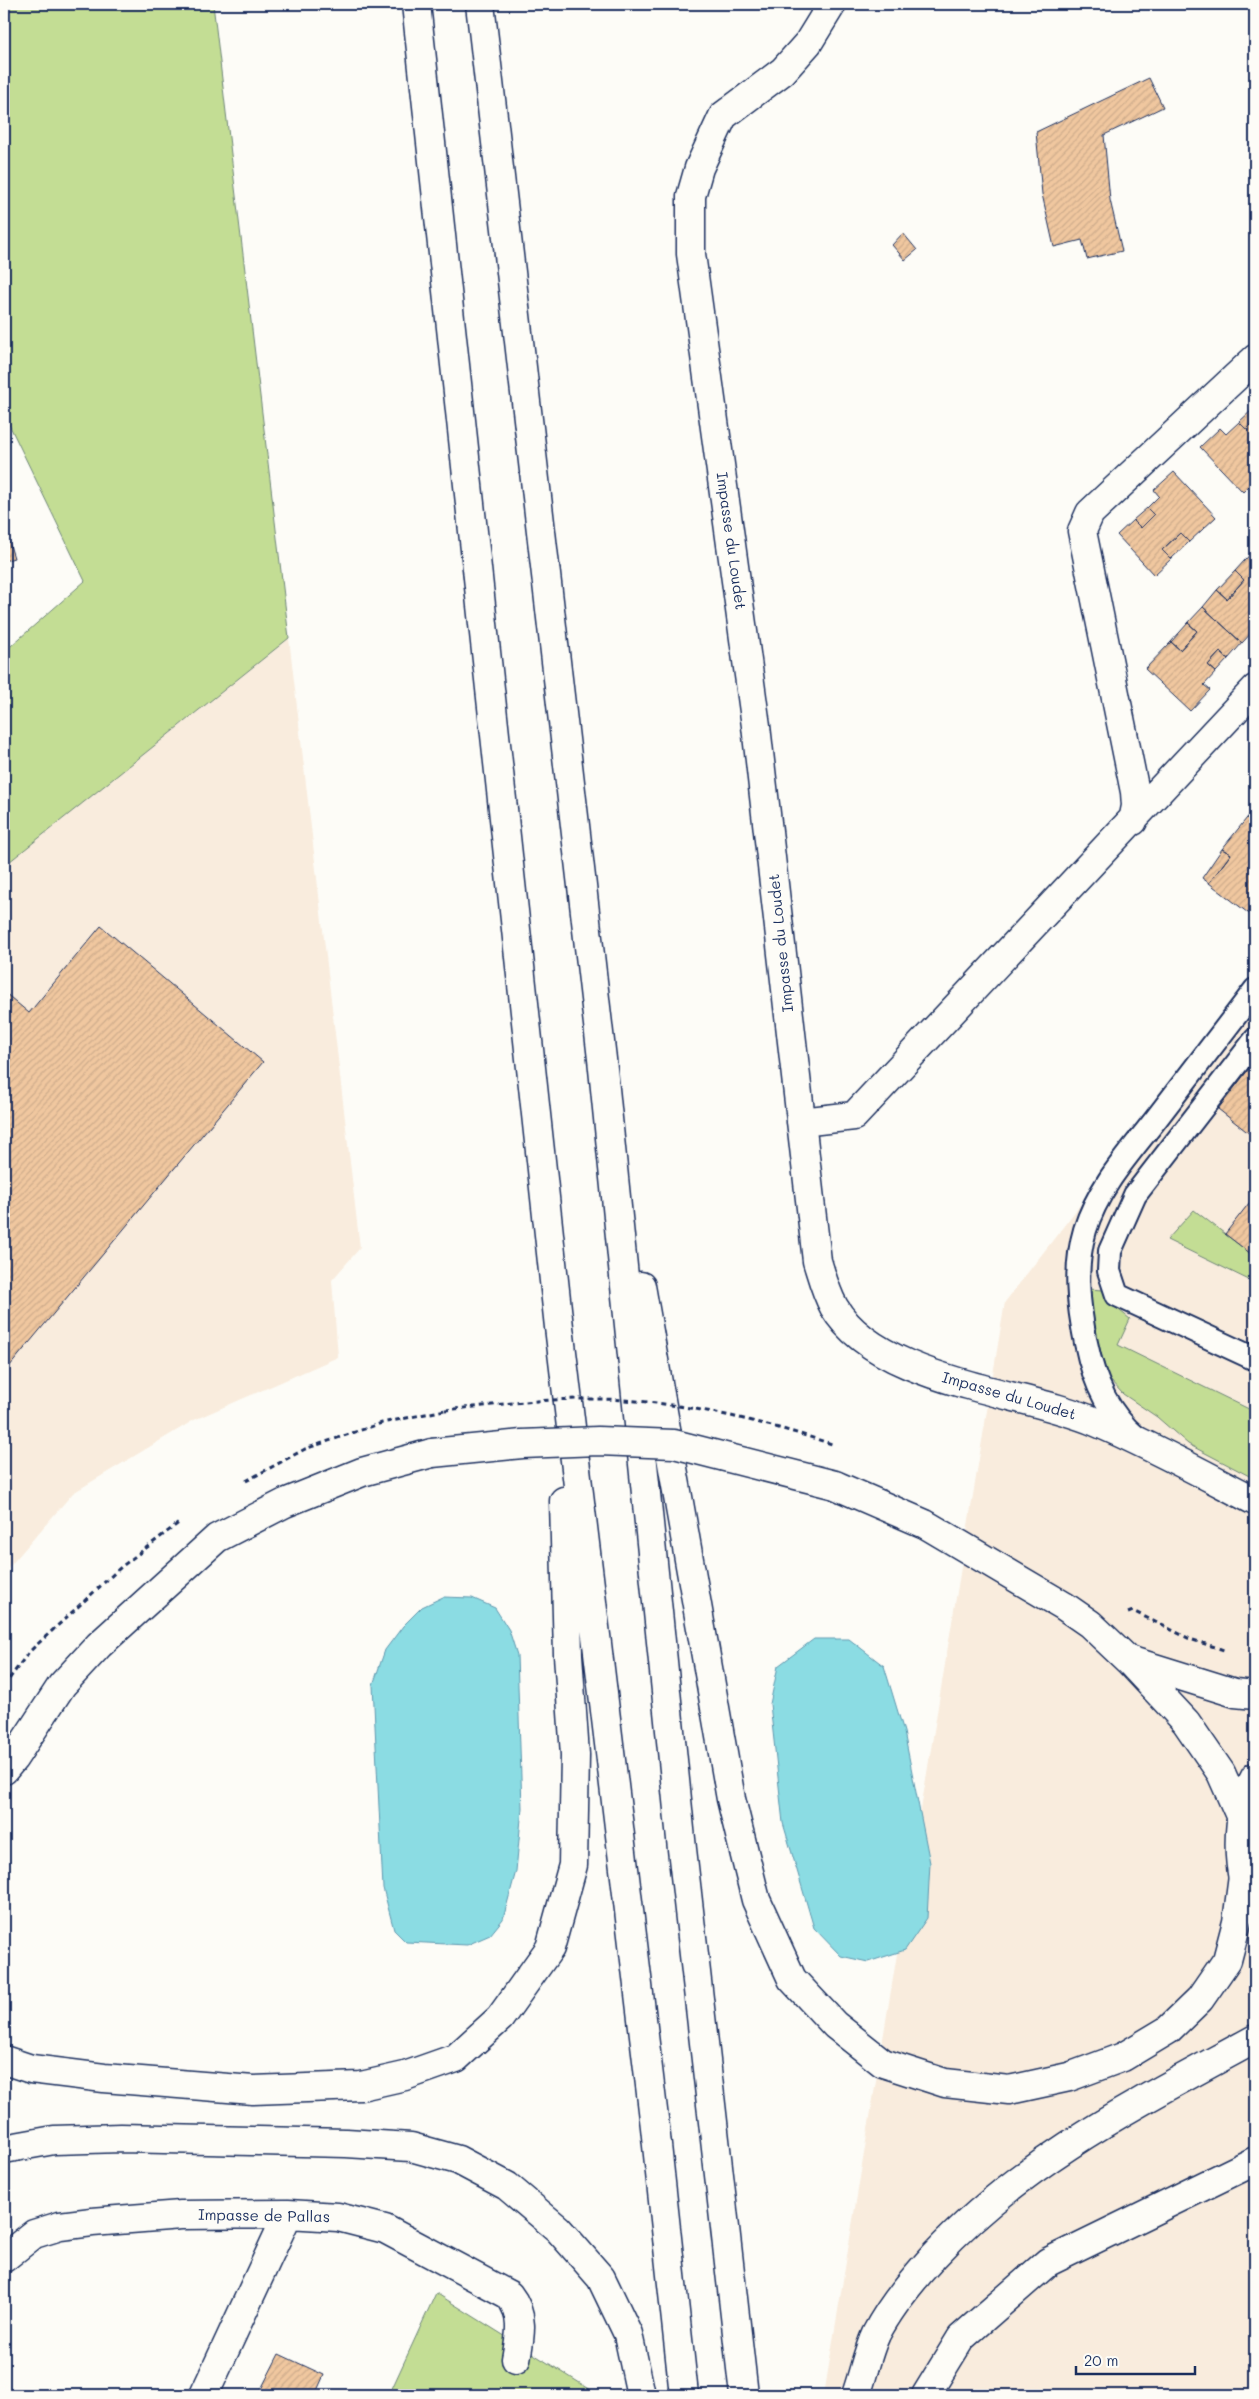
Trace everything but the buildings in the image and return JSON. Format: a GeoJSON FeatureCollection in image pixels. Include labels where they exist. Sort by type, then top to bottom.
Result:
{"type":"FeatureCollection","features":[{"type":"Feature","properties":{"kind":"main road"},"geometry":{"type":"LineString","coordinates":[[416,4],[558,1327],[656,2128],[684,2395]]}},
{"type":"Feature","properties":{"kind":"main road"},"geometry":{"type":"LineString","coordinates":[[480,4],[602,1059],[682,1849],[744,2395]]}},
{"type":"Feature","properties":{"kind":"main road","name":"Impasse du Loudet"},"geometry":{"type":"LineString","coordinates":[[832,4],[808,44],[783,71],[723,116],[699,168],[691,196],[691,254],[756,726],[817,1261],[834,1308],[851,1329],[897,1359],[958,1384],[1061,1409],[1096,1422],[1255,1501]]}},
{"type":"Feature","properties":{"kind":"main road"},"geometry":{"type":"LineString","coordinates":[[1133,821],[1136,806],[1135,792],[1082,531],[1084,522],[1090,513],[1255,358]]}},
{"type":"Feature","properties":{"kind":"main road"},"geometry":{"type":"LineString","coordinates":[[801,1122],[854,1116],[1255,689]]}},
{"type":"Feature","properties":{"kind":"main road"},"geometry":{"type":"LineString","coordinates":[[602,1059],[731,1799],[756,1900],[792,1978],[835,2025],[883,2063],[945,2083],[1009,2090],[1069,2077],[1123,2057],[1168,2030],[1200,2000],[1228,1960],[1237,1922],[1243,1876]]}},
{"type":"Feature","properties":{"kind":"main road"},"geometry":{"type":"LineString","coordinates":[[4,2060],[31,2069],[104,2078],[253,2090],[362,2086],[405,2076],[456,2058],[500,2018],[550,1948],[573,1865],[576,1755],[568,1655],[558,1327]]}},
{"type":"Feature","properties":{"kind":"main road"},"geometry":{"type":"LineString","coordinates":[[4,1784],[9,1764],[62,1685],[92,1651],[155,1592],[217,1538],[285,1503],[362,1472],[432,1453],[541,1443],[598,1441],[674,1444],[835,1485],[925,1524],[1064,1606],[1090,1624],[1129,1661],[1186,1722],[1221,1773],[1241,1818]]}},
{"type":"Feature","properties":{"kind":"main road"},"geometry":{"type":"LineString","coordinates":[[1129,1661],[1235,1693],[1255,1695]]}},
{"type":"Feature","properties":{"kind":"main road"},"geometry":{"type":"LineString","coordinates":[[1255,1777],[1241,1818],[1239,1847],[1243,1876],[1255,1909]]}},
{"type":"Feature","properties":{"kind":"main road"},"geometry":{"type":"LineString","coordinates":[[856,2395],[876,2335],[906,2286],[946,2243],[993,2199],[1065,2147],[1112,2117],[1255,2039]]}},
{"type":"Feature","properties":{"kind":"main road"},"geometry":{"type":"LineString","coordinates":[[4,2149],[54,2140],[121,2138],[336,2142],[411,2147],[458,2160],[507,2186],[522,2198],[558,2229],[601,2278],[628,2334],[641,2395]]}},
{"type":"Feature","properties":{"kind":"main road"},"geometry":{"type":"LineString","coordinates":[[926,2395],[961,2338],[1048,2262],[1255,2161]]}},
{"type":"Feature","properties":{"kind":"main road"},"geometry":{"type":"LineString","coordinates":[[204,2395],[288,2214]]}},
{"type":"Feature","properties":{"kind":"main road","name":"Impasse de Pallas"},"geometry":{"type":"LineString","coordinates":[[4,2258],[34,2234],[60,2226],[181,2215],[288,2214],[338,2217],[385,2229],[509,2296],[516,2304],[519,2315],[520,2335],[516,2359]]}},
{"type":"Feature","properties":{"kind":"lane"},"geometry":{"type":"LineString","coordinates":[[1146,1446],[1120,1424],[1096,1382],[1088,1355],[1077,1291],[1084,1231],[1106,1184],[1255,990]]}},
{"type":"Feature","properties":{"kind":"lane"},"geometry":{"type":"LineString","coordinates":[[1255,1040],[1135,1195],[1110,1251],[1109,1271],[1117,1295],[1255,1359]]}},
{"type":"Feature","properties":{"kind":"path"},"geometry":{"type":"LineString","coordinates":[[1090,1624],[1133,1611],[1190,1639],[1225,1651]]}},
{"type":"Feature","properties":{"kind":"shaded area"},"geometry":{"type":"Polygon","coordinates":[[[289,638],[360,1248],[332,1280],[338,1357],[194,1420],[73,1493],[4,1573],[4,866],[289,638]]]}},
{"type":"Feature","properties":{"kind":"shaded area"},"geometry":{"type":"Polygon","coordinates":[[[1255,979],[1255,2395],[824,2395],[1005,1302],[1255,979]]]}},
{"type":"Feature","properties":{"kind":"green space"},"geometry":{"type":"Polygon","coordinates":[[[4,4],[213,4],[289,638],[4,866],[4,652],[85,581],[4,414],[4,4]]]}},
{"type":"Feature","properties":{"kind":"green space"},"geometry":{"type":"Polygon","coordinates":[[[1194,1210],[1255,1257],[1255,1283],[1167,1240],[1194,1210]]]}},
{"type":"Feature","properties":{"kind":"green space"},"geometry":{"type":"Polygon","coordinates":[[[1089,1289],[1103,1290],[1114,1306],[1130,1319],[1118,1345],[1255,1412],[1255,1479],[1188,1444],[1157,1417],[1123,1394],[1108,1378],[1093,1323],[1089,1289]]]}},
{"type":"Feature","properties":{"kind":"green space"},"geometry":{"type":"Polygon","coordinates":[[[436,2293],[599,2395],[389,2395],[436,2293]]]}},
{"type":"Feature","properties":{"kind":"water"},"geometry":{"type":"Polygon","coordinates":[[[443,1597],[472,1598],[495,1608],[509,1630],[517,1655],[522,1808],[516,1871],[503,1919],[490,1935],[467,1945],[406,1942],[394,1930],[383,1888],[373,1685],[385,1650],[403,1626],[422,1607],[443,1597]]]}},
{"type":"Feature","properties":{"kind":"water"},"geometry":{"type":"Polygon","coordinates":[[[814,1639],[849,1639],[884,1666],[904,1732],[930,1863],[927,1918],[905,1950],[868,1962],[841,1956],[814,1928],[783,1823],[770,1704],[778,1666],[814,1639]]]}}]}
